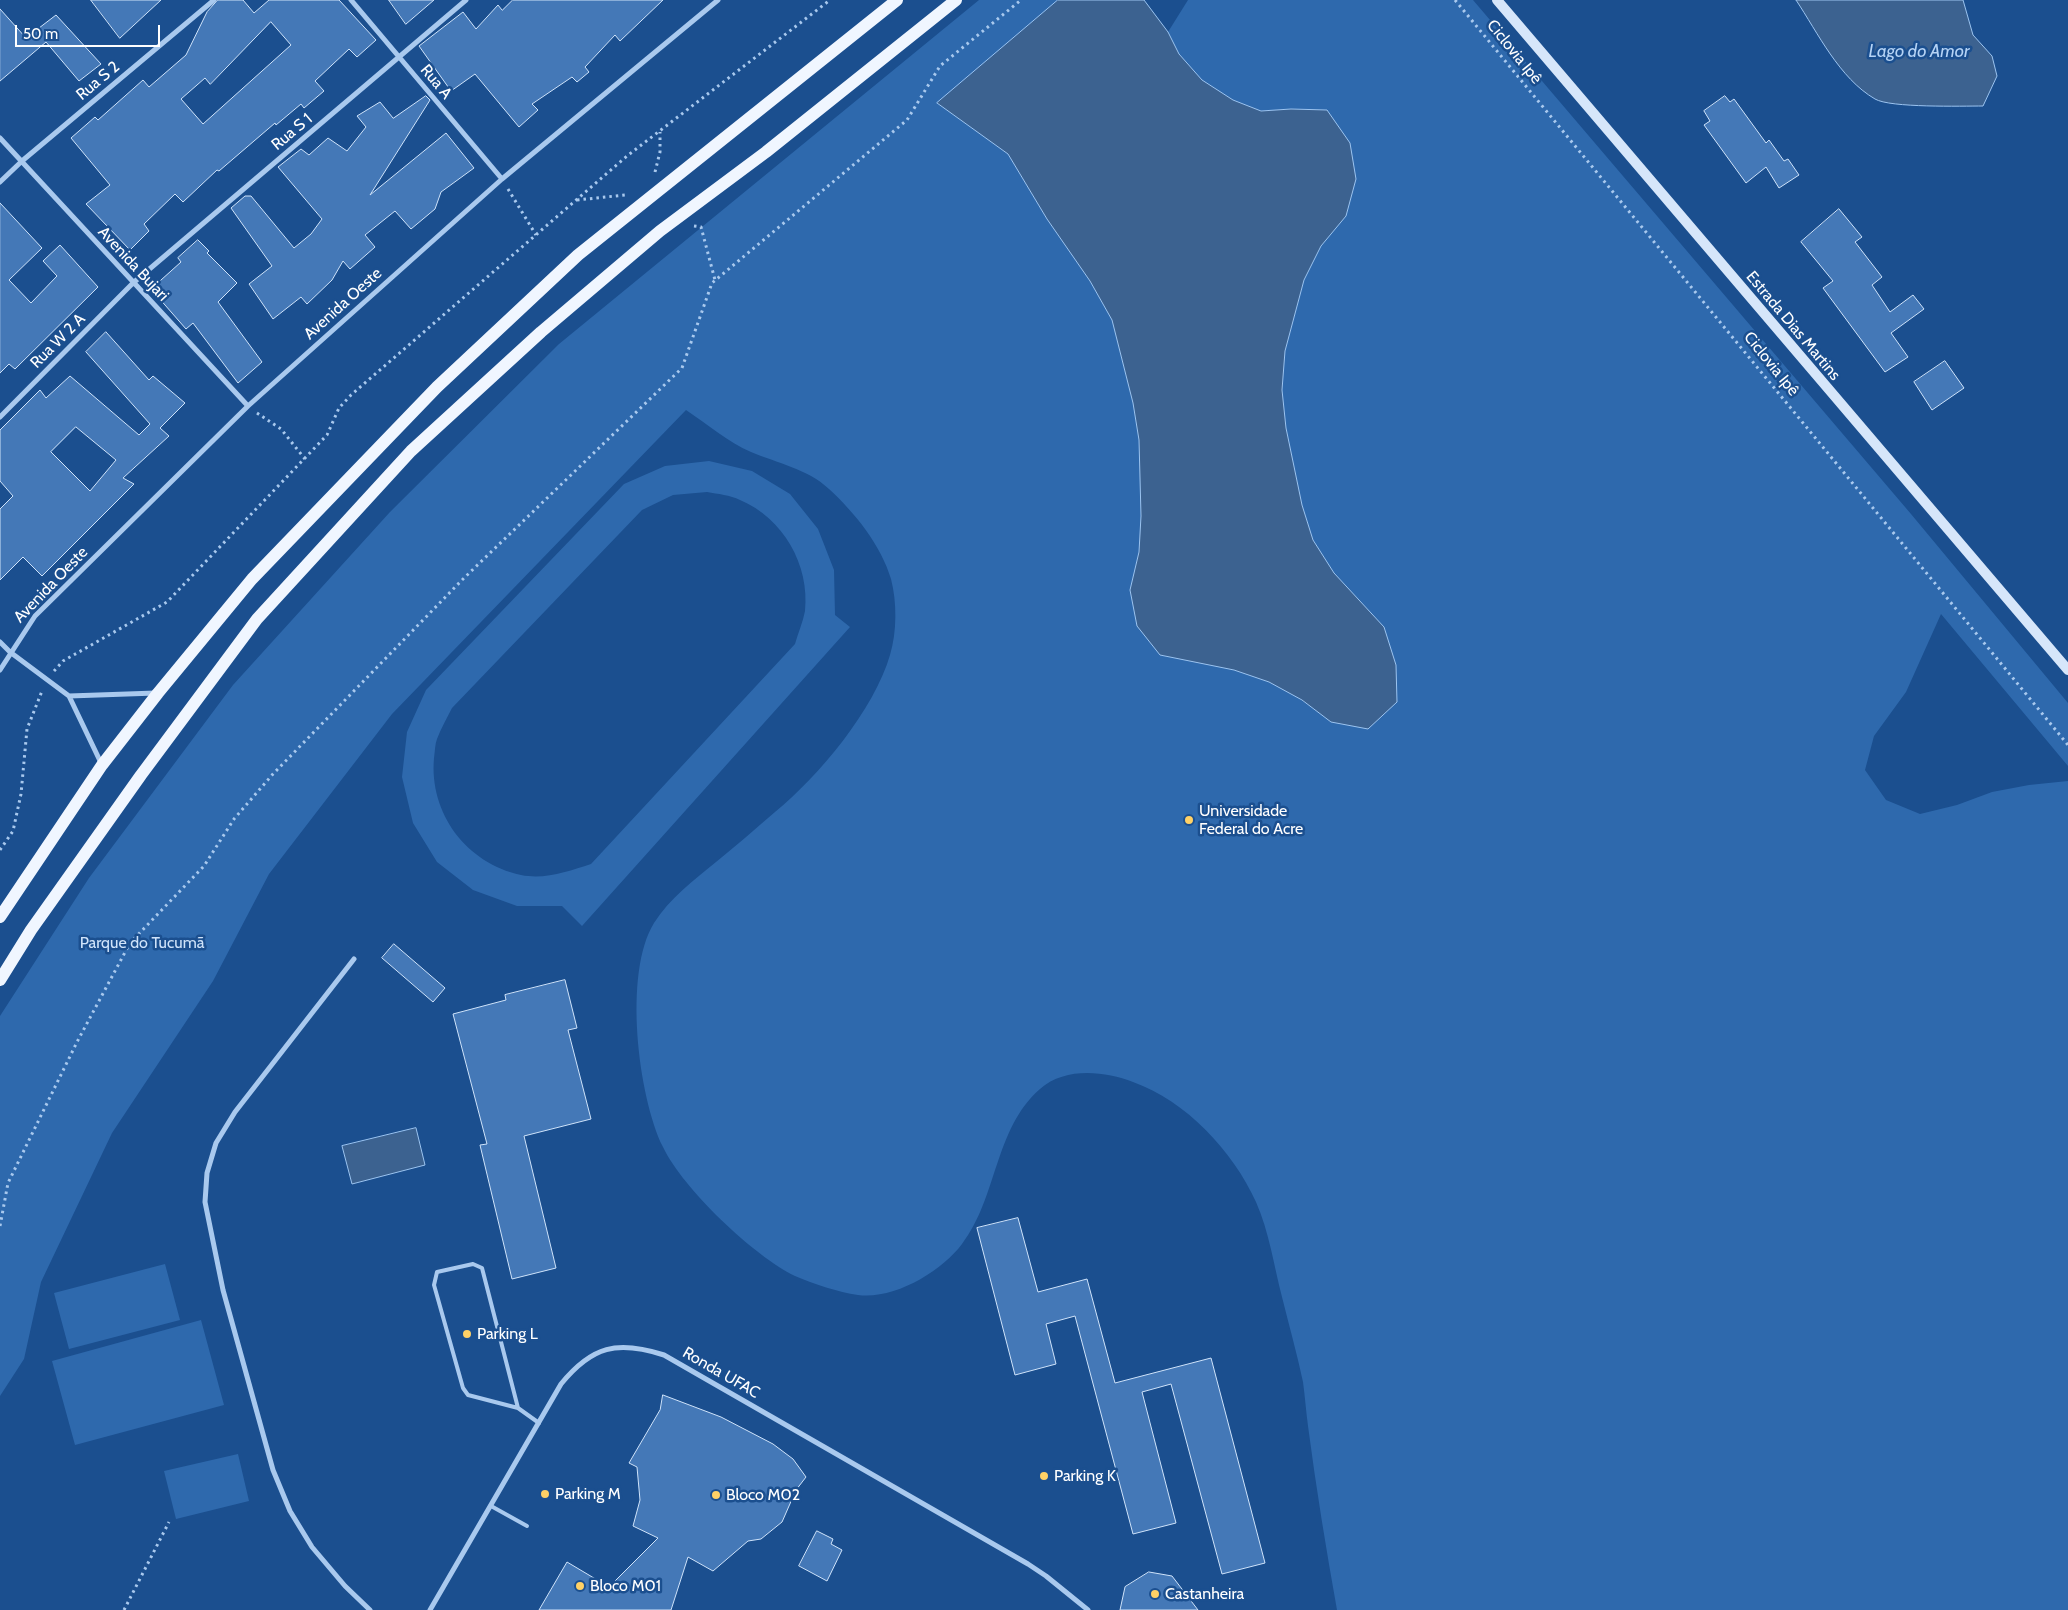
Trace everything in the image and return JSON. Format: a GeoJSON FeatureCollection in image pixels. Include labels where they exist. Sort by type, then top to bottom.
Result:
{"type":"FeatureCollection","features":[{"type":"Feature","properties":{"kind":"main road"},"geometry":{"type":"LineString","coordinates":[[0,917],[102,765],[158,693],[252,579],[444,380],[578,255],[897,0]]}},
{"type":"Feature","properties":{"kind":"main road"},"geometry":{"type":"LineString","coordinates":[[0,980],[31,930],[140,775],[257,619],[410,451],[540,332],[660,231],[766,152],[956,0]]}},
{"type":"Feature","properties":{"kind":"street","name":"Rua S 2"},"geometry":{"type":"LineString","coordinates":[[0,182],[22,161],[214,0]]}},
{"type":"Feature","properties":{"kind":"street","name":"Rua A"},"geometry":{"type":"LineString","coordinates":[[351,0],[502,179]]}},
{"type":"Feature","properties":{"kind":"street","name":"Rua S 1"},"geometry":{"type":"LineString","coordinates":[[133,283],[466,0]]}},
{"type":"Feature","properties":{"kind":"street","name":"Avenida Oeste"},"geometry":{"type":"LineString","coordinates":[[0,670],[35,616],[248,406],[502,179],[718,0]]}},
{"type":"Feature","properties":{"kind":"street","name":"Estrada Dias Martins"},"geometry":{"type":"LineString","coordinates":[[1497,0],[2068,670]]}},
{"type":"Feature","properties":{"kind":"street","name":"Avenida Bujari"},"geometry":{"type":"LineString","coordinates":[[0,138],[248,406]]}},
{"type":"Feature","properties":{"kind":"street","name":"Rua W 2 A"},"geometry":{"type":"LineString","coordinates":[[0,417],[133,283]]}},
{"type":"Feature","properties":{"kind":"street"},"geometry":{"type":"LineString","coordinates":[[0,642],[10,652],[69,696],[102,765]]}},
{"type":"Feature","properties":{"kind":"street"},"geometry":{"type":"LineString","coordinates":[[69,696],[158,693]]}},
{"type":"Feature","properties":{"kind":"street"},"geometry":{"type":"LineString","coordinates":[[354,960],[235,1112],[216,1143],[207,1173],[205,1202],[223,1290],[273,1470],[290,1511],[312,1546],[345,1586],[370,1610]]}},
{"type":"Feature","properties":{"kind":"street","name":"Ronda UFAC"},"geometry":{"type":"LineString","coordinates":[[430,1610],[561,1384],[576,1365],[597,1352],[616,1348],[640,1348],[664,1355],[1028,1564],[1088,1610]]}},
{"type":"Feature","properties":{"kind":"lane"},"geometry":{"type":"LineString","coordinates":[[518,1408],[482,1268],[474,1264],[437,1272],[434,1284],[463,1388],[468,1395],[518,1408],[539,1422]]}},
{"type":"Feature","properties":{"kind":"lane"},"geometry":{"type":"LineString","coordinates":[[491,1506],[527,1526]]}},
{"type":"Feature","properties":{"kind":"path"},"geometry":{"type":"LineString","coordinates":[[0,850],[13,831],[21,794],[27,729],[47,678],[63,661],[167,602],[327,435],[339,408],[351,395],[627,156],[830,0]]}},
{"type":"Feature","properties":{"kind":"path"},"geometry":{"type":"LineString","coordinates":[[0,1226],[8,1183],[77,1042],[130,943],[204,866],[234,819],[273,774],[462,580],[682,368],[712,283],[907,120],[940,66],[1021,0]]}},
{"type":"Feature","properties":{"kind":"path","name":"Ciclovia Ipê"},"geometry":{"type":"LineString","coordinates":[[1455,0],[2068,745]]}},
{"type":"Feature","properties":{"kind":"path"},"geometry":{"type":"LineString","coordinates":[[502,179],[536,235]]}},
{"type":"Feature","properties":{"kind":"path"},"geometry":{"type":"LineString","coordinates":[[576,200],[624,196],[631,192]]}},
{"type":"Feature","properties":{"kind":"path"},"geometry":{"type":"LineString","coordinates":[[248,406],[281,429],[305,459]]}},
{"type":"Feature","properties":{"kind":"path"},"geometry":{"type":"LineString","coordinates":[[124,1610],[169,1522]]}},
{"type":"Feature","properties":{"kind":"green space","name":"Parque do Tucumã"},"geometry":{"type":"Polygon","coordinates":[[[979,0],[1058,0],[937,103],[1008,154],[1047,219],[1090,281],[1112,320],[1133,403],[1139,440],[1141,516],[1139,552],[1130,590],[1160,655],[1243,672],[1256,677],[1294,695],[1331,722],[1384,627],[1334,573],[1313,540],[1302,505],[1286,428],[1282,390],[1285,351],[1304,280],[1321,246],[1346,216],[1327,110],[1291,109],[1261,111],[1233,100],[1202,81],[1179,54],[1168,32],[1188,0],[1473,0],[1911,514],[2068,703],[2068,766],[1941,614],[1906,692],[1874,736],[1865,770],[1886,800],[1920,814],[1957,805],[1992,792],[2029,785],[2068,781],[2068,1610],[1337,1610],[1318,1495],[1303,1382],[1261,1213],[1235,1164],[1206,1130],[1171,1102],[1153,1091],[1122,1078],[1110,1075],[1073,1074],[1050,1082],[1040,1089],[1025,1105],[1013,1123],[983,1206],[962,1244],[930,1273],[901,1288],[887,1293],[858,1295],[810,1282],[778,1266],[740,1237],[721,1220],[686,1182],[663,1147],[654,1125],[641,1067],[638,1035],[637,1002],[639,972],[644,945],[654,923],[675,898],[690,883],[792,797],[827,761],[843,741],[871,698],[882,676],[892,646],[895,627],[895,607],[891,579],[881,554],[866,530],[829,489],[802,471],[742,448],[686,410],[392,714],[269,874],[213,981],[112,1133],[41,1282],[24,1359],[0,1396],[0,1016],[89,878],[233,685],[390,512],[559,344],[979,0]]]}},
{"type":"Feature","properties":{"kind":"green space"},"geometry":{"type":"Polygon","coordinates":[[[709,461],[752,471],[790,494],[818,529],[834,570],[835,615],[850,627],[582,926],[562,906],[517,906],[473,890],[437,862],[413,823],[402,777],[407,732],[426,690],[624,484],[665,466],[709,461]],[[707,492],[673,495],[642,510],[452,708],[435,745],[434,778],[438,798],[445,816],[455,833],[468,847],[501,869],[521,875],[548,876],[591,864],[795,644],[805,611],[805,594],[798,560],[790,545],[769,518],[755,508],[736,498],[707,492]]]}},
{"type":"Feature","properties":{"kind":"green space"},"geometry":{"type":"Polygon","coordinates":[[[165,1264],[180,1320],[69,1349],[54,1293],[165,1264]]]}},
{"type":"Feature","properties":{"kind":"green space"},"geometry":{"type":"Polygon","coordinates":[[[201,1320],[224,1405],[75,1445],[52,1361],[201,1320]]]}},
{"type":"Feature","properties":{"kind":"green space"},"geometry":{"type":"Polygon","coordinates":[[[238,1454],[249,1501],[176,1519],[164,1471],[238,1454]]]}},
{"type":"Feature","properties":{"kind":"water"},"geometry":{"type":"Polygon","coordinates":[[[1058,0],[1144,0],[1168,32],[1179,54],[1202,80],[1233,100],[1261,111],[1291,109],[1327,110],[1350,143],[1356,179],[1346,216],[1321,246],[1304,280],[1285,351],[1282,390],[1286,428],[1302,505],[1313,540],[1334,573],[1384,627],[1396,665],[1397,702],[1368,729],[1331,722],[1302,700],[1269,682],[1234,670],[1160,655],[1137,626],[1130,590],[1139,552],[1141,516],[1139,440],[1133,403],[1112,320],[1090,281],[1047,219],[1008,154],[937,103],[1058,0]]]}},
{"type":"Feature","properties":{"kind":"water","name":"Lago do Amor"},"geometry":{"type":"Polygon","coordinates":[[[1796,0],[1963,0],[1973,35],[1992,56],[1997,76],[1983,106],[1910,105],[1883,102],[1875,99],[1862,90],[1840,67],[1796,0]]]}},
{"type":"Feature","properties":{"kind":"water"},"geometry":{"type":"Polygon","coordinates":[[[416,1128],[425,1165],[352,1184],[342,1146],[416,1128]]]}},
{"type":"Feature","properties":{"kind":"building"},"geometry":{"type":"Polygon","coordinates":[[[91,0],[161,0],[120,38],[91,0]]]}},
{"type":"Feature","properties":{"kind":"building"},"geometry":{"type":"Polygon","coordinates":[[[218,0],[243,0],[254,13],[269,0],[339,0],[376,40],[357,57],[349,49],[315,81],[324,91],[304,108],[301,104],[276,125],[275,123],[219,171],[217,170],[183,202],[175,194],[144,224],[149,231],[130,250],[86,204],[110,185],[71,138],[95,117],[98,120],[143,80],[149,87],[186,55],[207,12],[218,0]],[[271,22],[210,84],[205,78],[181,99],[203,124],[291,45],[271,22]]]}},
{"type":"Feature","properties":{"kind":"building"},"geometry":{"type":"Polygon","coordinates":[[[389,0],[434,0],[406,24],[389,0]]]}},
{"type":"Feature","properties":{"kind":"building"},"geometry":{"type":"Polygon","coordinates":[[[513,0],[663,0],[620,41],[615,35],[585,67],[589,72],[577,82],[572,77],[532,104],[538,110],[519,127],[475,74],[451,91],[419,46],[463,12],[476,29],[498,5],[502,10],[513,0]]]}},
{"type":"Feature","properties":{"kind":"building"},"geometry":{"type":"Polygon","coordinates":[[[0,9],[26,38],[56,15],[101,64],[79,81],[46,42],[0,81],[0,9]]]}},
{"type":"Feature","properties":{"kind":"building"},"geometry":{"type":"Polygon","coordinates":[[[426,96],[430,100],[370,195],[446,133],[474,168],[441,192],[435,209],[411,229],[395,211],[365,235],[375,247],[350,269],[343,261],[332,280],[307,304],[301,297],[273,319],[249,284],[272,266],[231,208],[245,196],[251,196],[294,248],[311,234],[322,219],[278,167],[301,149],[309,155],[328,138],[347,151],[366,127],[357,116],[380,102],[393,118],[426,96]]]}},
{"type":"Feature","properties":{"kind":"building"},"geometry":{"type":"Polygon","coordinates":[[[1725,96],[1730,102],[1734,99],[1766,143],[1769,140],[1784,161],[1788,159],[1799,175],[1779,188],[1766,167],[1746,183],[1704,125],[1710,121],[1704,111],[1725,96]]]}},
{"type":"Feature","properties":{"kind":"building"},"geometry":{"type":"Polygon","coordinates":[[[0,203],[42,248],[9,280],[31,303],[57,276],[43,261],[60,245],[98,287],[15,369],[9,364],[0,373],[0,203]]]}},
{"type":"Feature","properties":{"kind":"building"},"geometry":{"type":"Polygon","coordinates":[[[1839,209],[1862,237],[1855,242],[1882,277],[1872,285],[1890,312],[1913,295],[1924,309],[1891,333],[1908,357],[1885,372],[1823,288],[1833,281],[1801,242],[1839,209]]]}},
{"type":"Feature","properties":{"kind":"building"},"geometry":{"type":"Polygon","coordinates":[[[198,240],[209,251],[207,253],[237,283],[218,302],[262,362],[238,383],[193,323],[186,329],[151,289],[181,262],[178,258],[198,240]]]}},
{"type":"Feature","properties":{"kind":"building"},"geometry":{"type":"Polygon","coordinates":[[[106,332],[149,380],[153,376],[185,403],[160,428],[169,436],[123,478],[134,484],[42,576],[23,557],[0,580],[0,509],[13,496],[0,481],[0,430],[40,390],[46,398],[70,376],[139,435],[150,424],[86,352],[106,332]],[[76,427],[51,452],[90,491],[116,460],[76,427]]]}},
{"type":"Feature","properties":{"kind":"building"},"geometry":{"type":"Polygon","coordinates":[[[1945,361],[1964,388],[1932,410],[1914,382],[1945,361]]]}},
{"type":"Feature","properties":{"kind":"building"},"geometry":{"type":"Polygon","coordinates":[[[394,944],[445,988],[433,1002],[382,958],[394,944]]]}},
{"type":"Feature","properties":{"kind":"building"},"geometry":{"type":"Polygon","coordinates":[[[565,980],[577,1028],[568,1030],[591,1119],[524,1136],[556,1268],[512,1279],[480,1145],[487,1144],[453,1014],[506,1000],[505,995],[565,980]]]}},
{"type":"Feature","properties":{"kind":"building"},"geometry":{"type":"Polygon","coordinates":[[[1018,1218],[1038,1292],[1087,1279],[1115,1383],[1211,1358],[1265,1563],[1222,1574],[1171,1384],[1142,1392],[1176,1523],[1133,1534],[1075,1316],[1046,1324],[1056,1364],[1015,1375],[977,1228],[1018,1218]]]}},
{"type":"Feature","properties":{"kind":"building","name":"Bloco M02"},"geometry":{"type":"Polygon","coordinates":[[[663,1395],[721,1417],[773,1444],[793,1459],[806,1477],[796,1490],[782,1522],[761,1539],[748,1541],[713,1571],[688,1557],[671,1610],[539,1610],[567,1562],[609,1587],[658,1538],[633,1526],[640,1500],[637,1467],[629,1463],[660,1410],[663,1395]]]}},
{"type":"Feature","properties":{"kind":"building"},"geometry":{"type":"Polygon","coordinates":[[[817,1531],[833,1539],[831,1544],[842,1550],[827,1581],[799,1566],[817,1531]]]}},
{"type":"Feature","properties":{"kind":"building","name":"Castanheira"},"geometry":{"type":"Polygon","coordinates":[[[1149,1572],[1172,1576],[1198,1610],[1120,1610],[1125,1587],[1149,1572]]]}},
{"type":"Feature","properties":{"kind":"place","name":"Universidade Federal do Acre"},"geometry":{"type":"Point","coordinates":[1189,820]}},
{"type":"Feature","properties":{"kind":"place","name":"Parking L"},"geometry":{"type":"Point","coordinates":[467,1334]}},
{"type":"Feature","properties":{"kind":"place","name":"Parking K"},"geometry":{"type":"Point","coordinates":[1044,1476]}},
{"type":"Feature","properties":{"kind":"place","name":"Parking M"},"geometry":{"type":"Point","coordinates":[545,1494]}},
{"type":"Feature","properties":{"kind":"place","name":"Bloco M02"},"geometry":{"type":"Point","coordinates":[716,1495]}},
{"type":"Feature","properties":{"kind":"place","name":"Bloco M01"},"geometry":{"type":"Point","coordinates":[580,1586]}},
{"type":"Feature","properties":{"kind":"place","name":"Castanheira"},"geometry":{"type":"Point","coordinates":[1155,1594]}}]}
